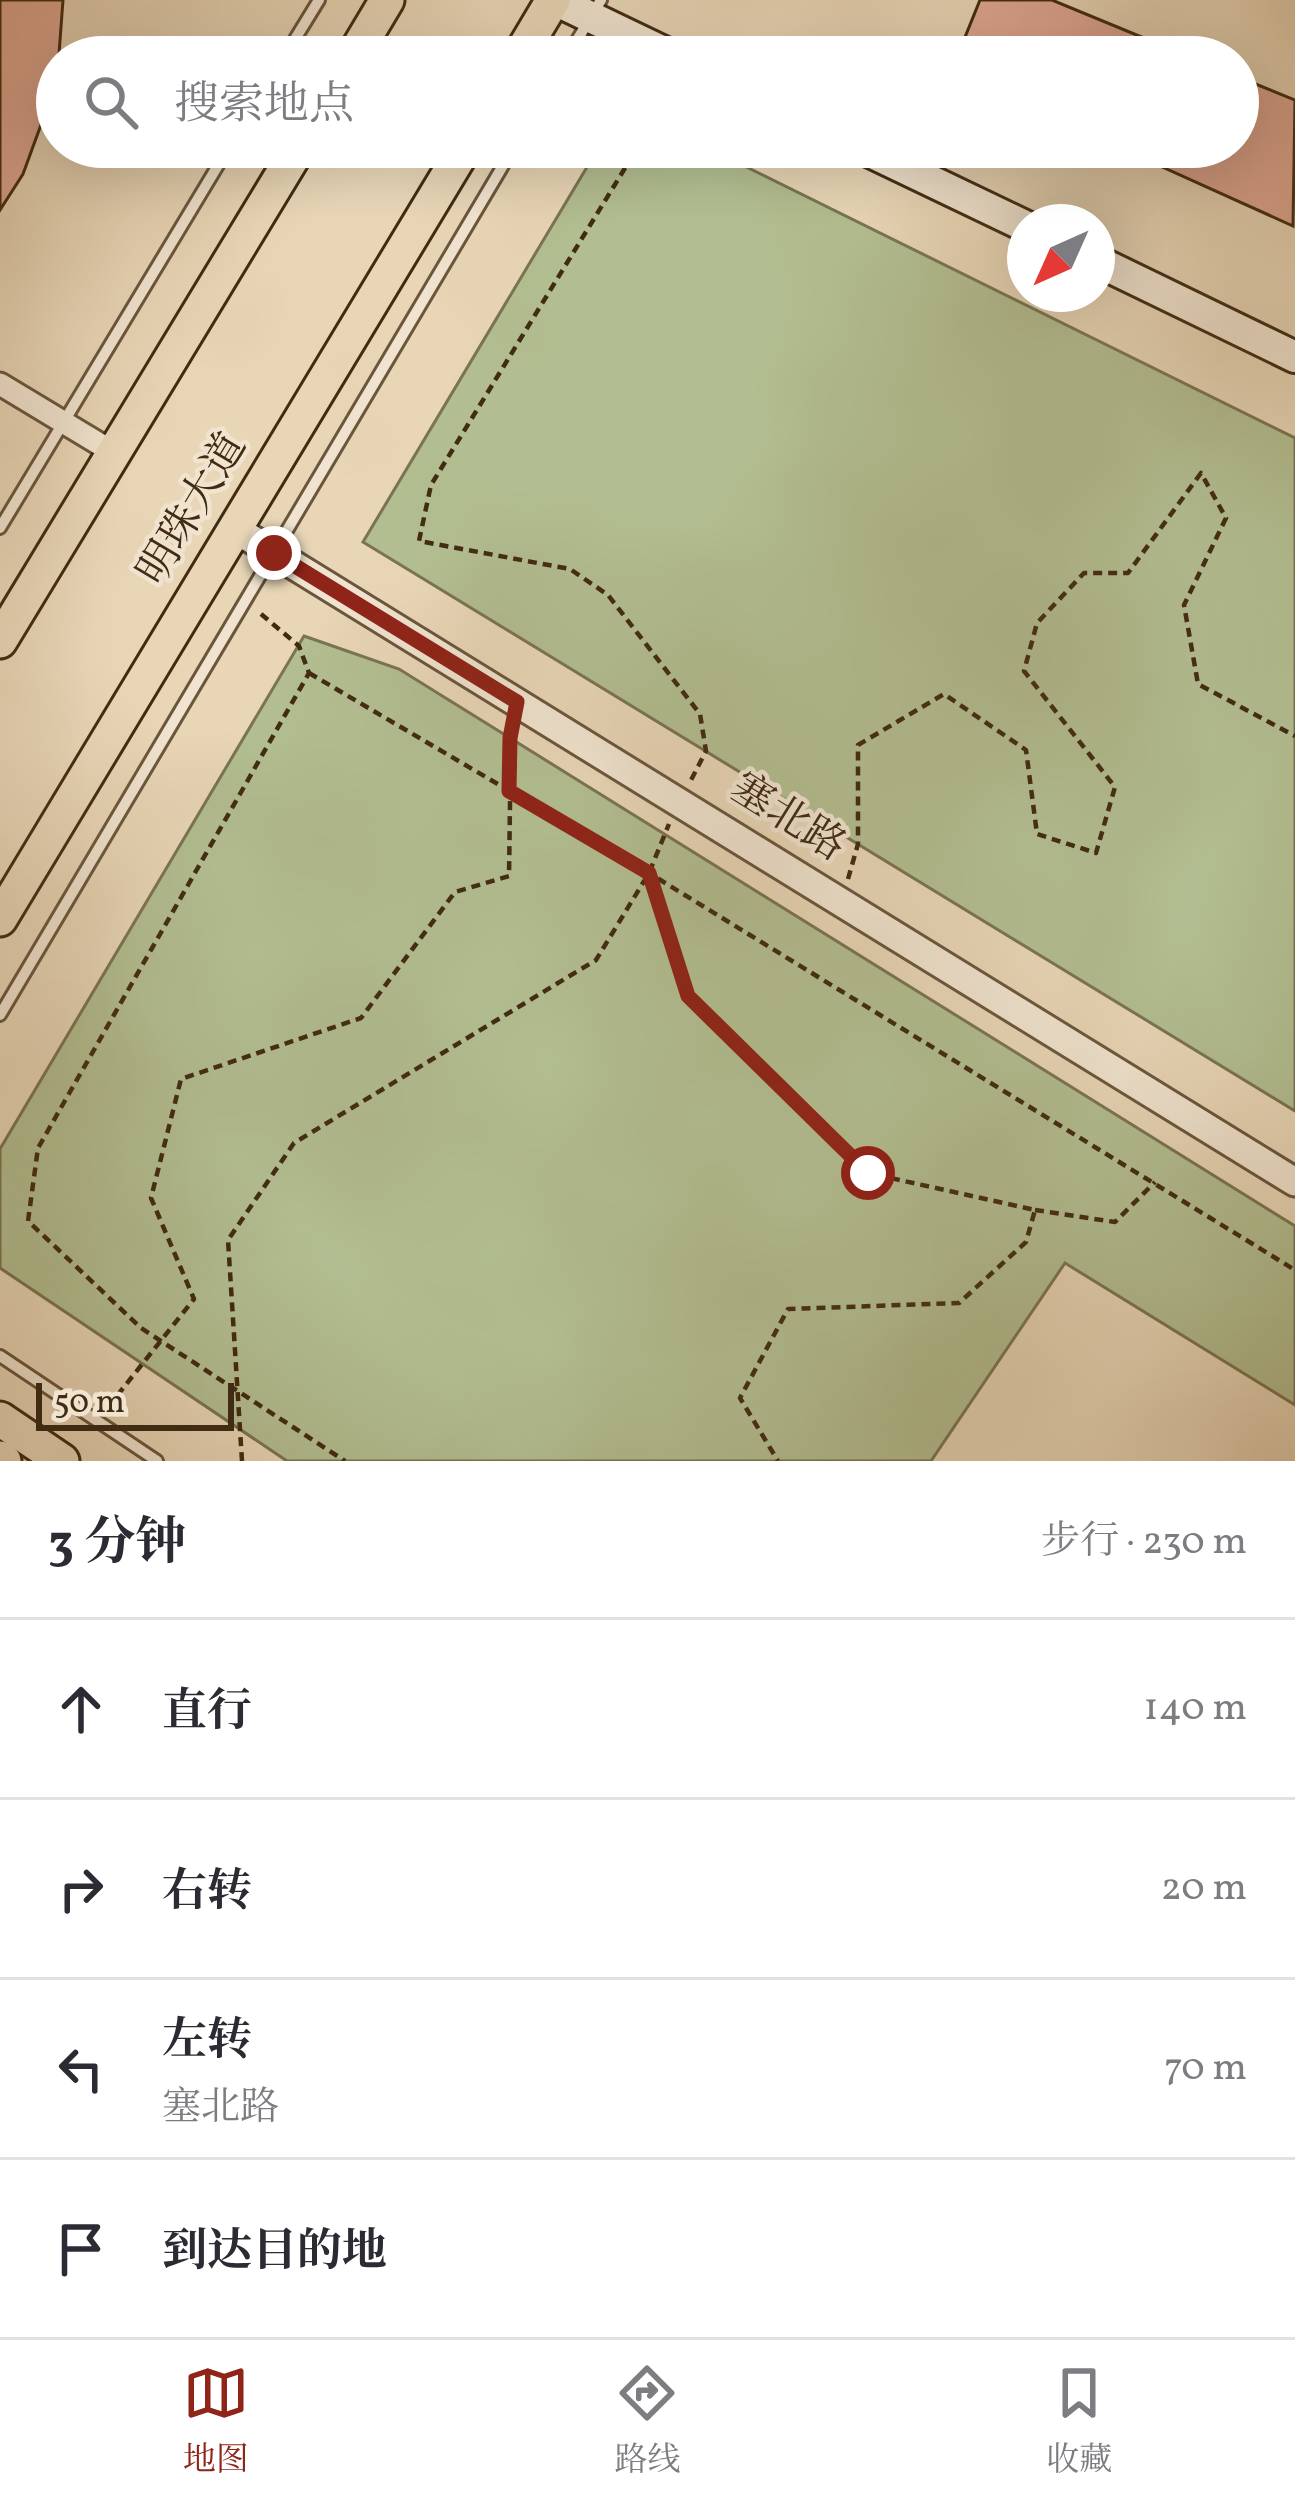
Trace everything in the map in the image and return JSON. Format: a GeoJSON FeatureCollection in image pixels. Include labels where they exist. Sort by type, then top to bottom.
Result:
{"type":"FeatureCollection","features":[{"type":"Feature","properties":{"kind":"main road"},"geometry":{"type":"LineString","coordinates":[[366,36],[387,0]]}},
{"type":"Feature","properties":{"kind":"main road"},"geometry":{"type":"LineString","coordinates":[[532,36],[554,0],[596,9],[640,36]]}},
{"type":"Feature","properties":{"kind":"main road"},"geometry":{"type":"LineString","coordinates":[[0,641],[286,168]]}},
{"type":"Feature","properties":{"kind":"main road","name":"明珠大道"},"geometry":{"type":"LineString","coordinates":[[0,919],[452,168]]}},
{"type":"Feature","properties":{"kind":"main road"},"geometry":{"type":"LineString","coordinates":[[904,168],[1007,217]]}},
{"type":"Feature","properties":{"kind":"main road"},"geometry":{"type":"LineString","coordinates":[[1115,270],[1295,357]]}},
{"type":"Feature","properties":{"kind":"main road"},"geometry":{"type":"LineString","coordinates":[[0,1419],[62,1461]]}},
{"type":"Feature","properties":{"kind":"street"},"geometry":{"type":"LineString","coordinates":[[0,384],[116,454]]}},
{"type":"Feature","properties":{"kind":"street","name":"塞北路"},"geometry":{"type":"LineString","coordinates":[[235,529],[1295,1182]]}},
{"type":"Feature","properties":{"kind":"lane"},"geometry":{"type":"LineString","coordinates":[[297,36],[319,0]]}},
{"type":"Feature","properties":{"kind":"lane"},"geometry":{"type":"LineString","coordinates":[[580,36],[596,9]]}},
{"type":"Feature","properties":{"kind":"lane"},"geometry":{"type":"LineString","coordinates":[[0,528],[216,168]]}},
{"type":"Feature","properties":{"kind":"lane"},"geometry":{"type":"LineString","coordinates":[[0,1015],[502,168]]}},
{"type":"Feature","properties":{"kind":"lane"},"geometry":{"type":"LineString","coordinates":[[0,1356],[157,1461]]}},
{"type":"Feature","properties":{"kind":"path"},"geometry":{"type":"LineString","coordinates":[[242,1461],[228,1240],[294,1143],[596,960],[649,873],[706,751],[700,714],[608,595],[570,569],[419,541],[431,484],[624,168]]}},
{"type":"Feature","properties":{"kind":"path"},"geometry":{"type":"LineString","coordinates":[[842,902],[858,844],[858,745],[944,694],[1026,750],[1036,834],[1096,853],[1115,787],[1024,671],[1037,623],[1084,573],[1128,573],[1201,473],[1226,518],[1184,604],[1198,684],[1295,736]]}},
{"type":"Feature","properties":{"kind":"path"},"geometry":{"type":"LineString","coordinates":[[245,602],[299,646],[309,673],[649,873],[1295,1270]]}},
{"type":"Feature","properties":{"kind":"path"},"geometry":{"type":"LineString","coordinates":[[309,673],[38,1148],[28,1221],[141,1328],[345,1461]]}},
{"type":"Feature","properties":{"kind":"path"},"geometry":{"type":"LineString","coordinates":[[98,1421],[194,1299],[151,1198],[181,1079],[361,1018],[455,892],[509,876],[510,738],[517,702]]}},
{"type":"Feature","properties":{"kind":"path"},"geometry":{"type":"LineString","coordinates":[[649,873],[688,996],[868,1173],[1035,1210],[1115,1222],[1156,1182]]}},
{"type":"Feature","properties":{"kind":"path"},"geometry":{"type":"LineString","coordinates":[[778,1461],[740,1398],[788,1310],[959,1303],[1026,1242],[1035,1210]]}},
{"type":"Feature","properties":{"kind":"green space"},"geometry":{"type":"Polygon","coordinates":[[[586,168],[749,168],[1007,296],[1007,312],[1040,312],[1295,438],[1295,1111],[363,542],[586,168]]]}},
{"type":"Feature","properties":{"kind":"green space"},"geometry":{"type":"Polygon","coordinates":[[[304,636],[399,669],[1295,1226],[1295,1405],[1065,1263],[931,1461],[287,1461],[0,1268],[0,1149],[304,636]]]}},
{"type":"Feature","properties":{"kind":"building"},"geometry":{"type":"Polygon","coordinates":[[[0,0],[63,0],[60,36],[36,36],[36,138],[23,174],[0,210],[0,0]]]}},
{"type":"Feature","properties":{"kind":"building"},"geometry":{"type":"Polygon","coordinates":[[[980,0],[1052,0],[1139,36],[965,36],[980,0]]]}},
{"type":"Feature","properties":{"kind":"building"},"geometry":{"type":"Polygon","coordinates":[[[1259,85],[1295,100],[1293,226],[1165,168],[1259,168],[1259,85]]]}},
{"type":"Feature","properties":{"kind":"route"},"geometry":{"type":"LineString","coordinates":[[274,553],[517,702],[510,738],[509,791],[649,873],[688,996],[868,1173]]}}]}
